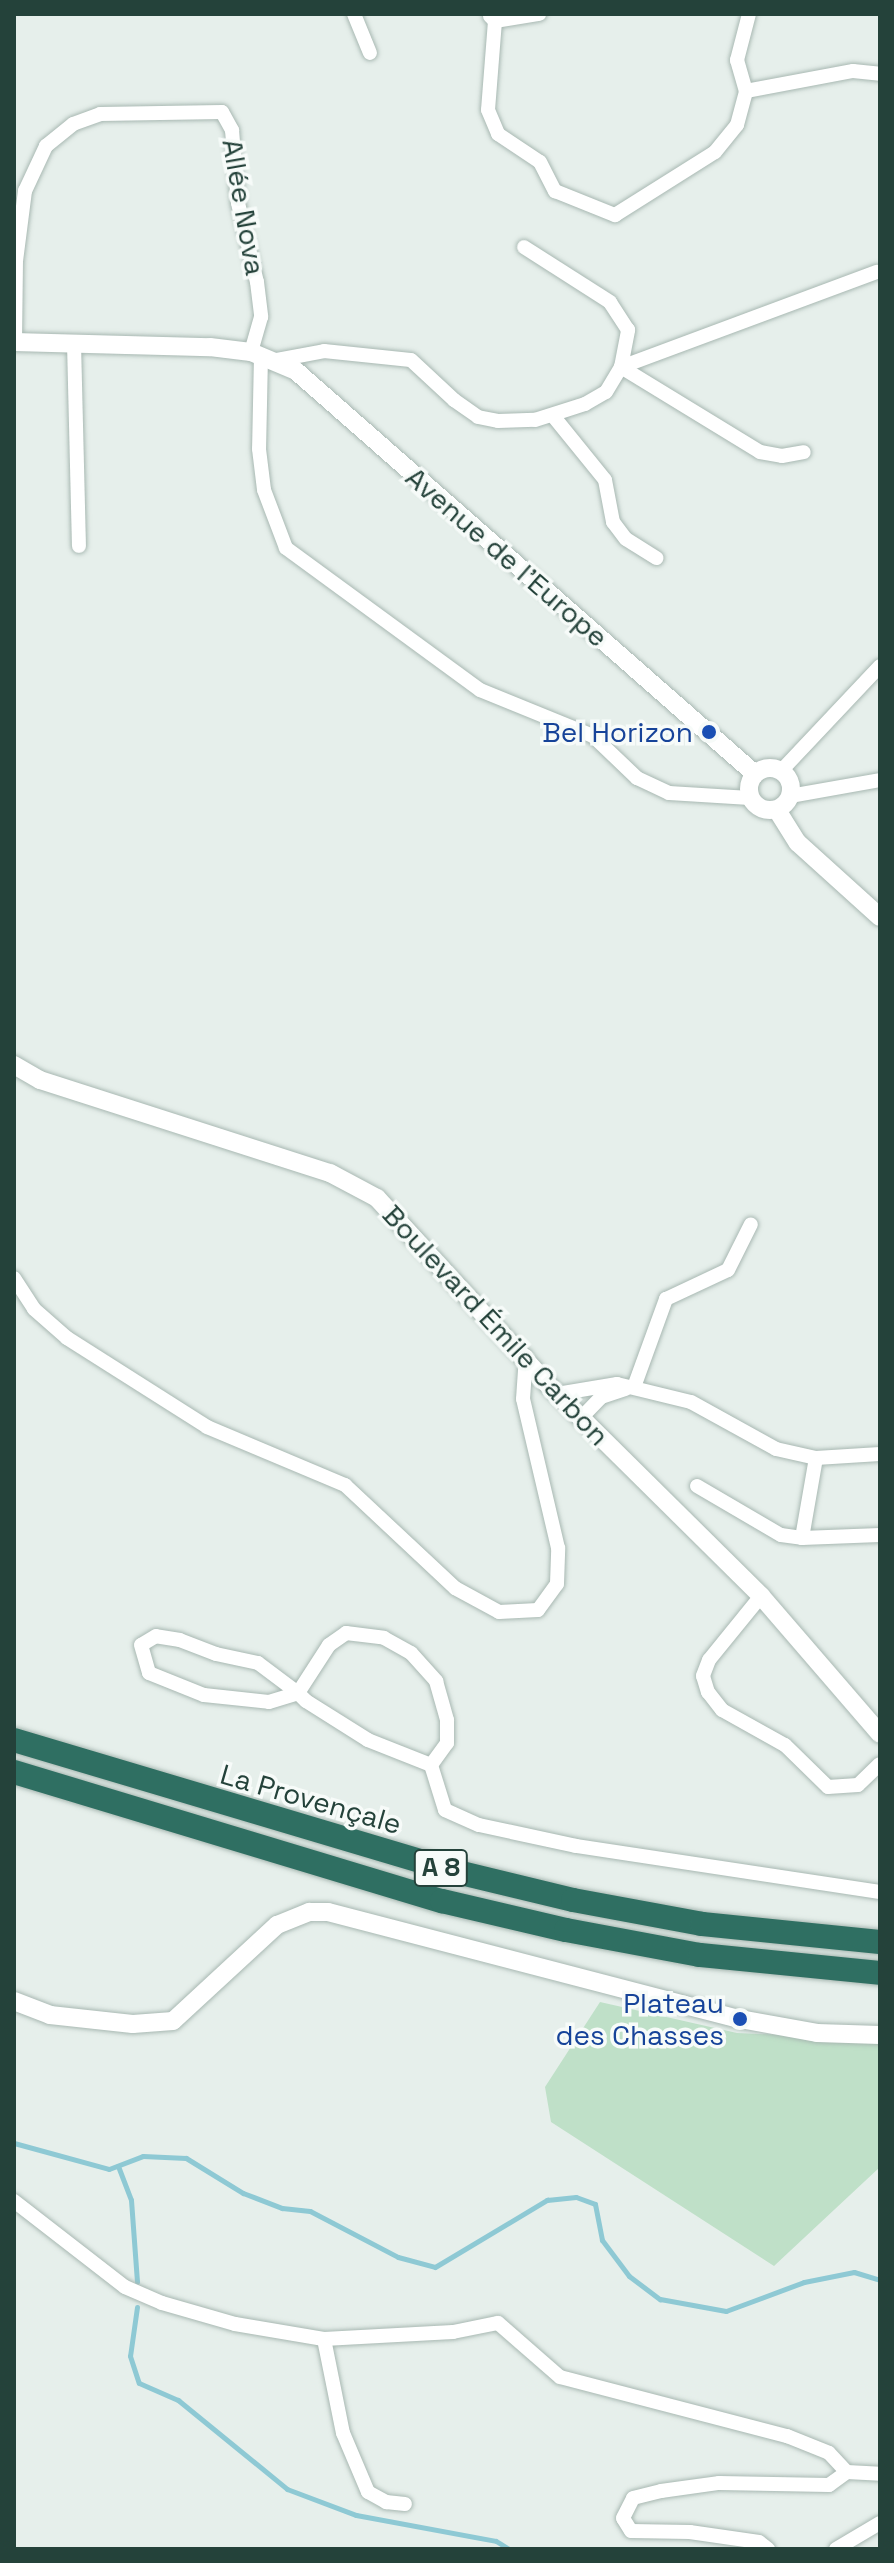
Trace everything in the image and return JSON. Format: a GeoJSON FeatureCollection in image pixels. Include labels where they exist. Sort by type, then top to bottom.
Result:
{"type":"FeatureCollection","features":[{"type":"Feature","properties":{"kind":"highway","name":"La Provençale"},"geometry":{"type":"LineString","coordinates":[[14,1740],[453,1871],[573,1900],[702,1924],[880,1942]]}},
{"type":"Feature","properties":{"kind":"highway","name":"A 8"},"geometry":{"type":"LineString","coordinates":[[14,1772],[442,1901],[566,1930],[700,1955],[880,1973]]}},
{"type":"Feature","properties":{"kind":"street"},"geometry":{"type":"LineString","coordinates":[[354,14],[370,53]]}},
{"type":"Feature","properties":{"kind":"street"},"geometry":{"type":"LineString","coordinates":[[539,14],[492,18],[488,110],[498,134],[540,162],[555,191],[615,215],[715,152],[737,125],[746,91],[737,60],[749,14]]}},
{"type":"Feature","properties":{"kind":"street"},"geometry":{"type":"LineString","coordinates":[[746,91],[853,71],[880,74]]}},
{"type":"Feature","properties":{"kind":"street","name":"Allée Nova"},"geometry":{"type":"LineString","coordinates":[[14,342],[16,261],[25,191],[46,146],[73,124],[100,114],[222,112],[232,130],[238,203],[257,282],[261,317],[263,356],[259,449],[264,490],[286,548],[480,690],[593,736],[637,778],[669,793],[750,798]]}},
{"type":"Feature","properties":{"kind":"street"},"geometry":{"type":"LineString","coordinates":[[14,342],[263,356],[324,351],[411,360],[478,417],[498,421],[554,417],[606,392],[621,367],[628,330],[610,302],[524,247]]}},
{"type":"Feature","properties":{"kind":"street"},"geometry":{"type":"LineString","coordinates":[[621,367],[877,272]]}},
{"type":"Feature","properties":{"kind":"street"},"geometry":{"type":"LineString","coordinates":[[74,343],[79,546]]}},
{"type":"Feature","properties":{"kind":"street","name":"Avenue de l'Europe"},"geometry":{"type":"LineString","coordinates":[[263,356],[755,774]]}},
{"type":"Feature","properties":{"kind":"street"},"geometry":{"type":"LineString","coordinates":[[621,367],[760,452],[782,456],[804,452]]}},
{"type":"Feature","properties":{"kind":"street"},"geometry":{"type":"LineString","coordinates":[[554,417],[605,480],[613,522],[626,539],[656,558]]}},
{"type":"Feature","properties":{"kind":"street"},"geometry":{"type":"LineString","coordinates":[[781,771],[880,666]]}},
{"type":"Feature","properties":{"kind":"street"},"geometry":{"type":"LineString","coordinates":[[777,810],[759,808],[750,798],[755,774],[767,768],[781,771],[790,782],[790,796]]}},
{"type":"Feature","properties":{"kind":"street"},"geometry":{"type":"LineString","coordinates":[[777,810],[790,796],[880,780]]}},
{"type":"Feature","properties":{"kind":"street"},"geometry":{"type":"LineString","coordinates":[[777,810],[798,843],[880,917]]}},
{"type":"Feature","properties":{"kind":"street","name":"Boulevard Émile Carbon"},"geometry":{"type":"LineString","coordinates":[[14,1065],[40,1080],[330,1173],[377,1198],[526,1355],[557,1394],[681,1511],[761,1596],[880,1734]]}},
{"type":"Feature","properties":{"kind":"street"},"geometry":{"type":"LineString","coordinates":[[634,1387],[666,1299],[728,1270],[751,1224]]}},
{"type":"Feature","properties":{"kind":"street"},"geometry":{"type":"LineString","coordinates":[[14,1278],[34,1309],[67,1338],[207,1427],[345,1485],[455,1588],[499,1612],[538,1610],[557,1584],[558,1548],[523,1399],[526,1355]]}},
{"type":"Feature","properties":{"kind":"street"},"geometry":{"type":"LineString","coordinates":[[557,1394],[593,1385],[634,1387],[691,1402],[776,1449],[816,1458],[880,1454]]}},
{"type":"Feature","properties":{"kind":"street"},"geometry":{"type":"LineString","coordinates":[[581,1418],[601,1397],[634,1387]]}},
{"type":"Feature","properties":{"kind":"street"},"geometry":{"type":"LineString","coordinates":[[802,1538],[816,1458]]}},
{"type":"Feature","properties":{"kind":"street"},"geometry":{"type":"LineString","coordinates":[[697,1486],[769,1529],[802,1538],[880,1535]]}},
{"type":"Feature","properties":{"kind":"street"},"geometry":{"type":"LineString","coordinates":[[761,1596],[709,1660],[703,1676],[708,1692],[722,1710],[785,1745],[828,1787],[858,1785],[880,1764]]}},
{"type":"Feature","properties":{"kind":"street"},"geometry":{"type":"LineString","coordinates":[[431,1765],[368,1740],[298,1693],[258,1663],[156,1636],[141,1645],[149,1673],[204,1695],[269,1702],[298,1693],[329,1645],[346,1633],[384,1638],[411,1653],[436,1681],[447,1720],[447,1743],[431,1765]]}},
{"type":"Feature","properties":{"kind":"street"},"geometry":{"type":"LineString","coordinates":[[431,1765],[445,1810],[479,1825],[576,1846],[880,1892]]}},
{"type":"Feature","properties":{"kind":"street"},"geometry":{"type":"LineString","coordinates":[[14,2001],[50,2015],[133,2024],[173,2021],[277,1925],[309,1912],[328,1912],[740,2019],[817,2033],[880,2035]]}},
{"type":"Feature","properties":{"kind":"street"},"geometry":{"type":"LineString","coordinates":[[14,2201],[140,2296],[235,2324],[324,2339],[453,2332],[498,2323],[560,2377],[787,2436],[829,2453],[847,2472]]}},
{"type":"Feature","properties":{"kind":"street"},"geometry":{"type":"LineString","coordinates":[[324,2339],[343,2433],[368,2492],[386,2502],[405,2504]]}},
{"type":"Feature","properties":{"kind":"street"},"geometry":{"type":"LineString","coordinates":[[768,2549],[759,2542],[690,2532],[631,2531],[623,2518],[633,2498],[661,2491],[734,2482],[829,2485],[847,2472],[880,2474]]}},
{"type":"Feature","properties":{"kind":"street"},"geometry":{"type":"LineString","coordinates":[[836,2549],[880,2523]]}},
{"type":"Feature","properties":{"kind":"green space"},"geometry":{"type":"Polygon","coordinates":[[[600,2002],[737,2033],[880,2039],[880,2167],[774,2266],[551,2122],[545,2087],[600,2002]]]}},
{"type":"Feature","properties":{"kind":"waterway"},"geometry":{"type":"LineString","coordinates":[[14,2143],[109,2169],[143,2156],[186,2158],[243,2193],[282,2208],[310,2211],[398,2257],[435,2267],[547,2200],[576,2197],[595,2204],[602,2240],[629,2276],[660,2299],[726,2311],[804,2282],[854,2272],[880,2280]]}},
{"type":"Feature","properties":{"kind":"waterway"},"geometry":{"type":"LineString","coordinates":[[118,2166],[131,2200],[137,2282]]}},
{"type":"Feature","properties":{"kind":"waterway"},"geometry":{"type":"LineString","coordinates":[[137,2307],[130,2356],[139,2383],[178,2400],[287,2489],[356,2515],[496,2541],[509,2549]]}},
{"type":"Feature","properties":{"kind":"place","name":"Bel Horizon"},"geometry":{"type":"Point","coordinates":[709,732]}},
{"type":"Feature","properties":{"kind":"place","name":"Plateau des Chasses"},"geometry":{"type":"Point","coordinates":[740,2019]}}]}
